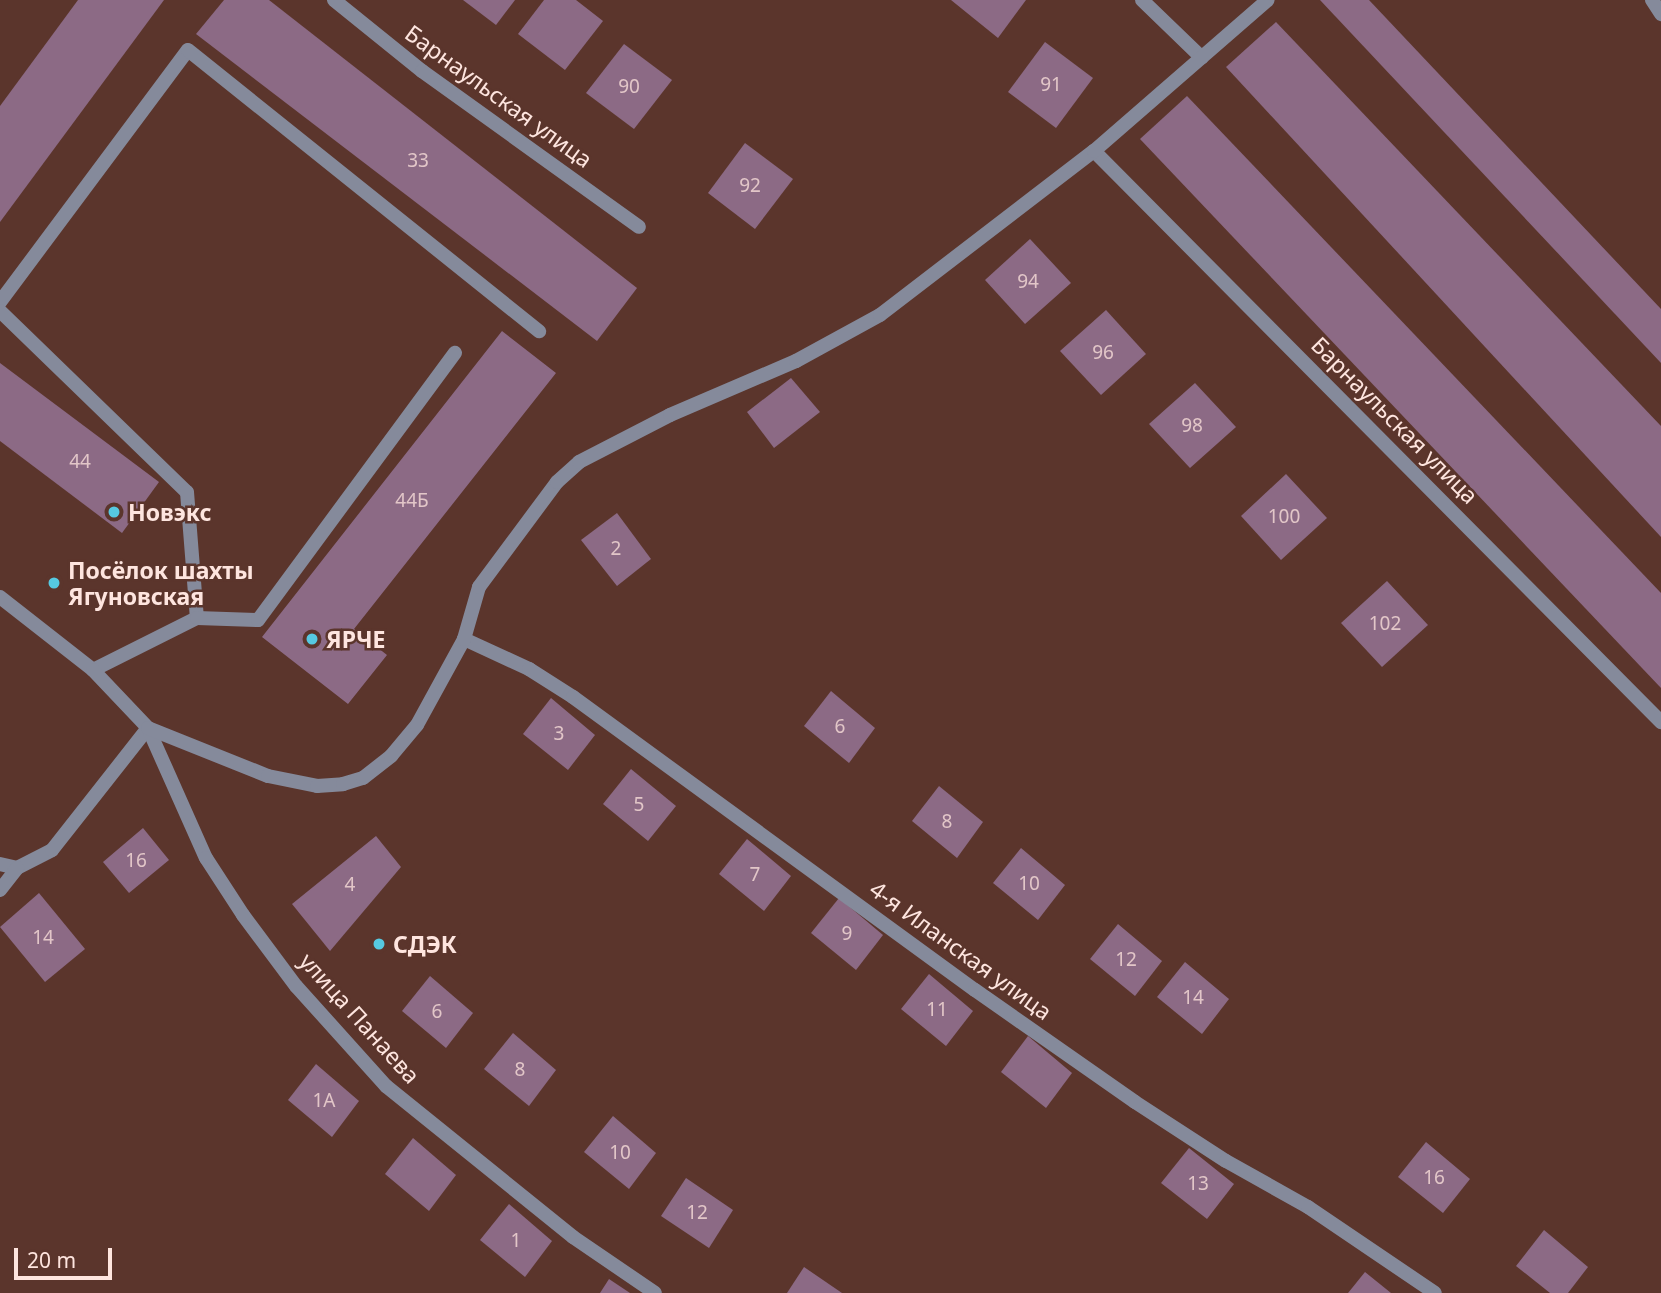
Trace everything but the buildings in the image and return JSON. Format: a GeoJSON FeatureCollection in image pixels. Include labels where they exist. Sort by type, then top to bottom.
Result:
{"type":"FeatureCollection","features":[{"type":"Feature","properties":{"kind":"street","name":"Барнаульская улица"},"geometry":{"type":"LineString","coordinates":[[334,0],[422,71],[639,227]]}},
{"type":"Feature","properties":{"kind":"street"},"geometry":{"type":"LineString","coordinates":[[1142,0],[1202,58]]}},
{"type":"Feature","properties":{"kind":"street"},"geometry":{"type":"LineString","coordinates":[[0,597],[93,670],[148,727],[268,776],[317,786],[343,784],[363,778],[391,756],[417,725],[464,639],[479,587],[557,482],[579,462],[670,415],[796,361],[880,315],[1094,151],[1268,0]]}},
{"type":"Feature","properties":{"kind":"street"},"geometry":{"type":"LineString","coordinates":[[1653,0],[1661,14]]}},
{"type":"Feature","properties":{"kind":"street"},"geometry":{"type":"LineString","coordinates":[[0,302],[188,50],[539,331]]}},
{"type":"Feature","properties":{"kind":"street","name":"Барнаульская улица"},"geometry":{"type":"LineString","coordinates":[[1094,151],[1661,722]]}},
{"type":"Feature","properties":{"kind":"street"},"geometry":{"type":"LineString","coordinates":[[0,311],[187,492],[197,618]]}},
{"type":"Feature","properties":{"kind":"street"},"geometry":{"type":"LineString","coordinates":[[93,670],[197,618],[258,620],[455,353]]}},
{"type":"Feature","properties":{"kind":"street","name":"4-я Иланская улица"},"geometry":{"type":"LineString","coordinates":[[464,639],[529,669],[573,697],[975,990],[1135,1102],[1226,1161],[1308,1208],[1435,1293]]}},
{"type":"Feature","properties":{"kind":"street"},"geometry":{"type":"LineString","coordinates":[[0,890],[17,868],[52,850],[148,727]]}},
{"type":"Feature","properties":{"kind":"street","name":"улица Панаева"},"geometry":{"type":"LineString","coordinates":[[148,727],[206,858],[296,986],[386,1086],[573,1237],[655,1293]]}},
{"type":"Feature","properties":{"kind":"street"},"geometry":{"type":"LineString","coordinates":[[0,864],[17,868]]}},
{"type":"Feature","properties":{"kind":"place","name":"Новэкс"},"geometry":{"type":"Point","coordinates":[114,512]}},
{"type":"Feature","properties":{"kind":"place","name":"Посёлок шахты Ягуновская"},"geometry":{"type":"Point","coordinates":[54,583]}},
{"type":"Feature","properties":{"kind":"place","name":"ЯРЧЕ"},"geometry":{"type":"Point","coordinates":[312,639]}},
{"type":"Feature","properties":{"kind":"place","name":"СДЭК"},"geometry":{"type":"Point","coordinates":[379,944]}}]}
